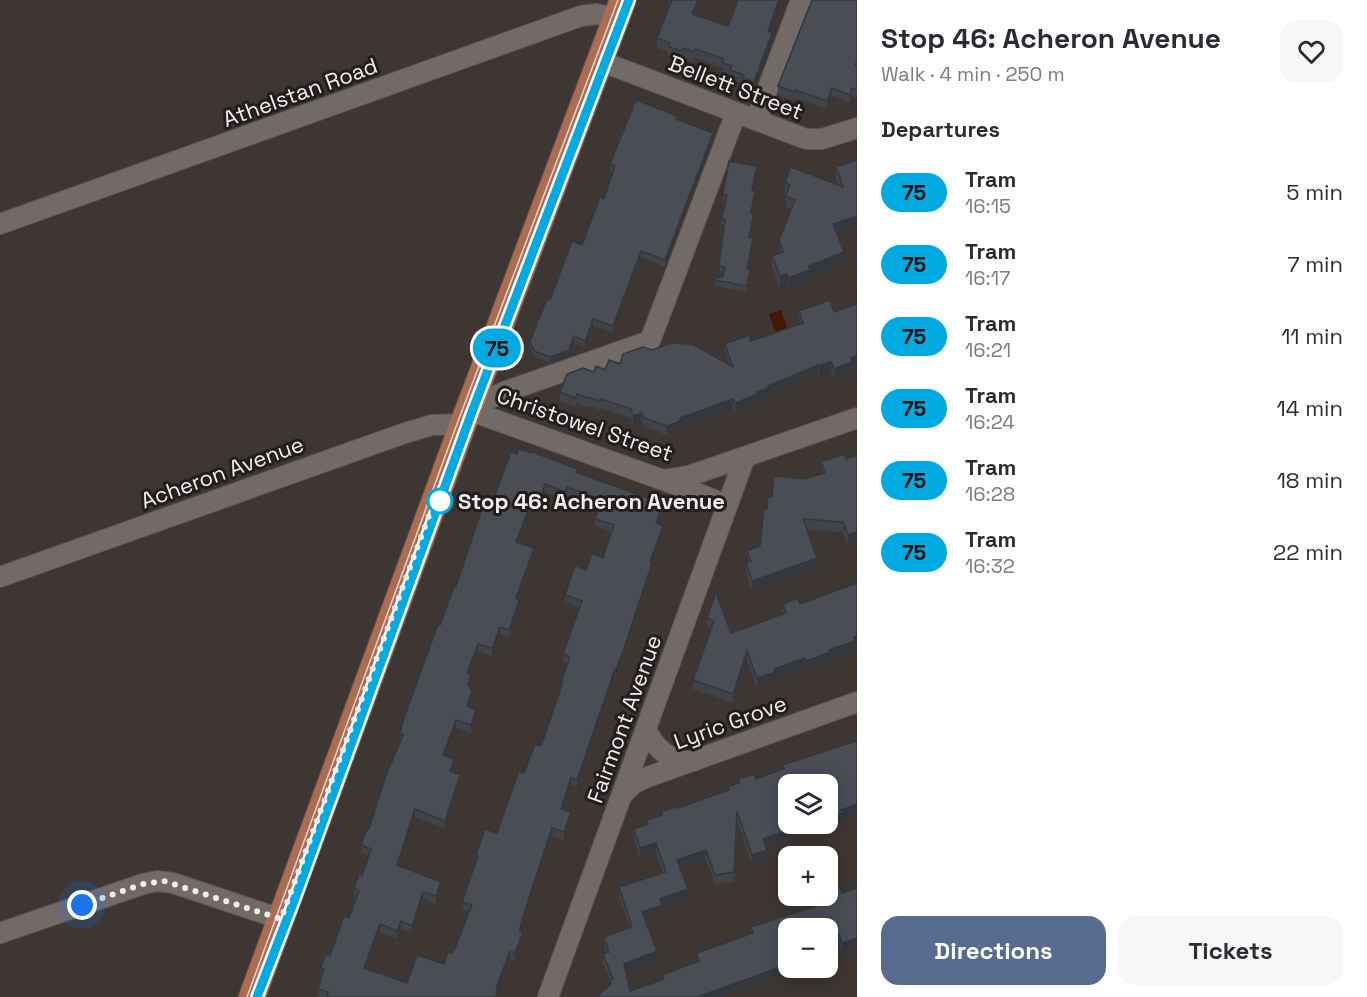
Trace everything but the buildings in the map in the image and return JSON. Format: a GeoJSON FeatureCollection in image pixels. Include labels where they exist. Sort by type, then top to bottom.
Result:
{"type":"FeatureCollection","features":[{"type":"Feature","properties":{"kind":"main road"},"geometry":{"type":"LineString","coordinates":[[252,997],[467,414],[620,9]]}},
{"type":"Feature","properties":{"kind":"street"},"geometry":{"type":"LineString","coordinates":[[756,120],[801,0]]}},
{"type":"Feature","properties":{"kind":"street","name":"Athelstan Road"},"geometry":{"type":"LineString","coordinates":[[0,224],[581,16],[620,9]]}},
{"type":"Feature","properties":{"kind":"street","name":"Bellett Street"},"geometry":{"type":"LineString","coordinates":[[600,62],[813,140],[857,128]]}},
{"type":"Feature","properties":{"kind":"street"},"geometry":{"type":"LineString","coordinates":[[467,414],[507,391],[650,341],[736,113]]}},
{"type":"Feature","properties":{"kind":"street","name":"Christowel Street"},"geometry":{"type":"LineString","coordinates":[[467,414],[663,480],[682,478],[857,418]]}},
{"type":"Feature","properties":{"kind":"street","name":"Acheron Avenue"},"geometry":{"type":"LineString","coordinates":[[0,577],[405,433],[467,414]]}},
{"type":"Feature","properties":{"kind":"street","name":"Fairmont Avenue"},"geometry":{"type":"LineString","coordinates":[[548,997],[745,457]]}},
{"type":"Feature","properties":{"kind":"street"},"geometry":{"type":"LineString","coordinates":[[663,480],[727,505]]}},
{"type":"Feature","properties":{"kind":"street","name":"Lyric Grove"},"geometry":{"type":"LineString","coordinates":[[623,794],[633,784],[645,778],[857,702]]}},
{"type":"Feature","properties":{"kind":"street"},"geometry":{"type":"LineString","coordinates":[[646,729],[655,745],[664,754],[680,761],[693,761]]}},
{"type":"Feature","properties":{"kind":"street"},"geometry":{"type":"LineString","coordinates":[[0,933],[157,881],[173,883],[281,919]]}},
{"type":"Feature","properties":{"kind":"shaded area"},"geometry":{"type":"Polygon","coordinates":[[[781,310],[789,333],[777,337],[769,314],[781,310]]]}},
{"type":"Feature","properties":{"kind":"tram line"},"geometry":{"type":"LineString","coordinates":[[247,997],[457,424],[618,0]]}},
{"type":"Feature","properties":{"kind":"tram line"},"geometry":{"type":"LineString","coordinates":[[257,997],[473,412],[629,0]]}},
{"type":"Feature","properties":{"kind":"tram line","name":"75"},"geometry":{"type":"LineString","coordinates":[[257,997],[472,412],[629,0]]}},
{"type":"Feature","properties":{"kind":"place","name":"Stop 46: Acheron Avenue"},"geometry":{"type":"Point","coordinates":[440,501]}},
{"type":"Feature","properties":{"kind":"route"},"geometry":{"type":"LineString","coordinates":[[82,905],[143,884],[164,881],[281,919],[438,491],[440,501]]}}]}
